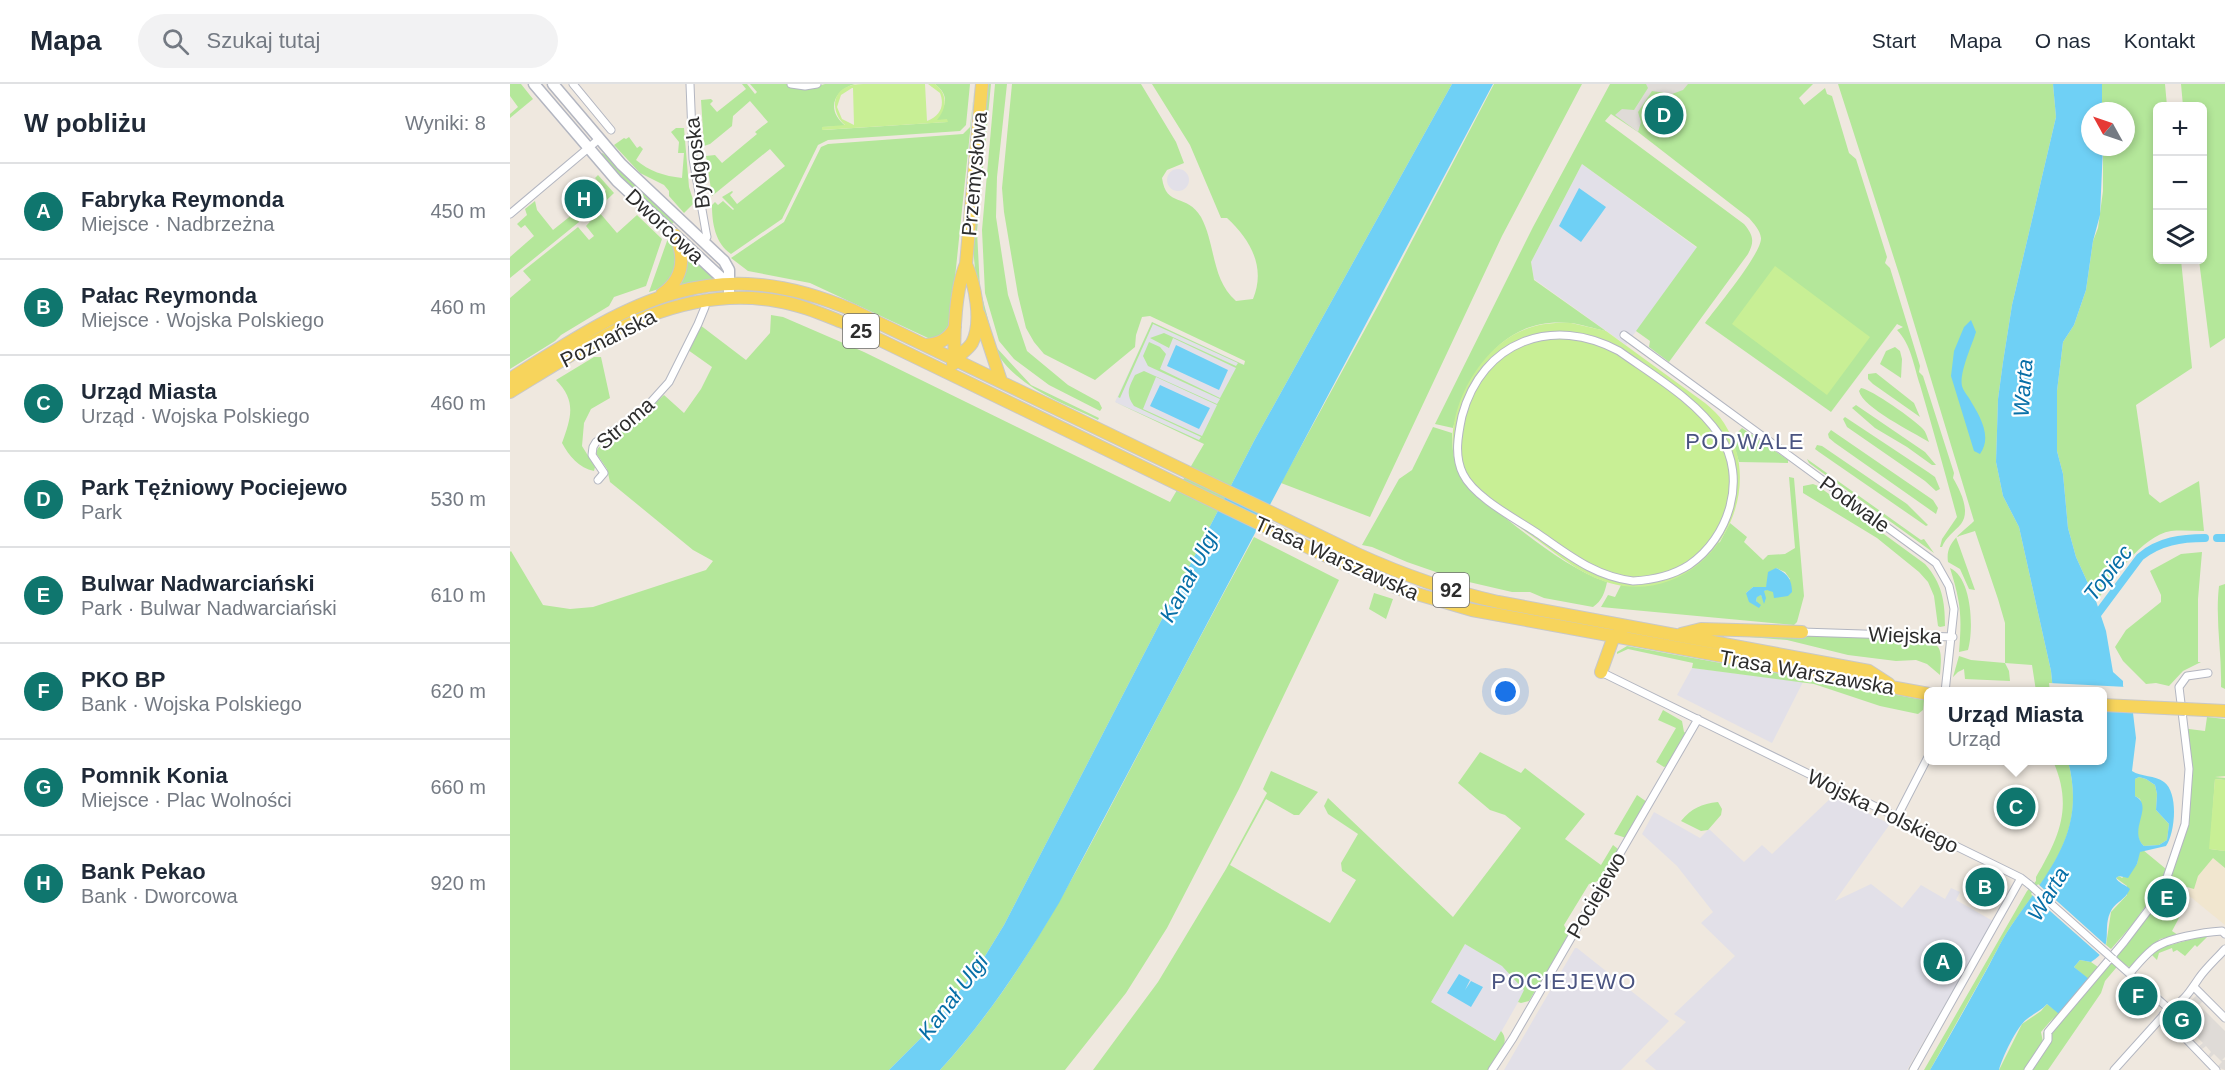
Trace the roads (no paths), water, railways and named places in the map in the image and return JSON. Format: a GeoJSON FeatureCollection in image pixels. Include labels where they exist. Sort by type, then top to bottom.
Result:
{"type":"FeatureCollection","features":[{"type":"Feature","properties":{"kind":"main road","name":"Przemysłowa"},"geometry":{"type":"LineString","coordinates":[[956,324],[961,274],[966,264],[982,84]]}},
{"type":"Feature","properties":{"kind":"main road"},"geometry":{"type":"LineString","coordinates":[[658,297],[669,289],[681,268],[681,251],[675,235]]}},
{"type":"Feature","properties":{"kind":"main road","name":"Przemysłowa"},"geometry":{"type":"LineString","coordinates":[[949,374],[955,360],[967,350],[974,340],[976,309],[966,264]]}},
{"type":"Feature","properties":{"kind":"main road","name":"Poznańska"},"geometry":{"type":"LineString","coordinates":[[510,379],[609,319],[658,297],[691,289],[728,284],[761,285],[810,294],[852,310],[925,345]]}},
{"type":"Feature","properties":{"kind":"main road","name":"Poznańska"},"geometry":{"type":"LineString","coordinates":[[510,392],[631,322],[668,308],[705,300],[729,298],[777,301],[812,310],[847,324],[949,374]]}},
{"type":"Feature","properties":{"kind":"main road"},"geometry":{"type":"LineString","coordinates":[[976,309],[1001,381]]}},
{"type":"Feature","properties":{"kind":"main road"},"geometry":{"type":"LineString","coordinates":[[925,345],[943,342],[949,337],[956,324]]}},
{"type":"Feature","properties":{"kind":"main road"},"geometry":{"type":"LineString","coordinates":[[955,360],[956,324]]}},
{"type":"Feature","properties":{"kind":"main road","name":"Trasa Warszawska"},"geometry":{"type":"LineString","coordinates":[[925,345],[1394,571],[1455,592],[1630,628],[1869,671],[1896,688]]}},
{"type":"Feature","properties":{"kind":"main road","name":"Trasa Warszawska"},"geometry":{"type":"LineString","coordinates":[[949,374],[1320,553],[1381,581],[1432,599],[1472,610],[1924,693]]}},
{"type":"Feature","properties":{"kind":"main road"},"geometry":{"type":"LineString","coordinates":[[1601,672],[1614,636],[1630,628]]}},
{"type":"Feature","properties":{"kind":"main road"},"geometry":{"type":"LineString","coordinates":[[1676,635],[1701,629],[1802,632]]}},
{"type":"Feature","properties":{"kind":"main road"},"geometry":{"type":"LineString","coordinates":[[2107,705],[2225,711]]}},
{"type":"Feature","properties":{"kind":"street","name":"Dworcowa"},"geometry":{"type":"LineString","coordinates":[[534,84],[617,181],[728,284]]}},
{"type":"Feature","properties":{"kind":"street","name":"Dworcowa"},"geometry":{"type":"LineString","coordinates":[[553,84],[631,174],[724,261],[729,270],[729,298]]}},
{"type":"Feature","properties":{"kind":"street"},"geometry":{"type":"LineString","coordinates":[[573,84],[611,130]]}},
{"type":"Feature","properties":{"kind":"street","name":"Bydgoska"},"geometry":{"type":"LineString","coordinates":[[690,84],[693,159],[706,232],[703,242]]}},
{"type":"Feature","properties":{"kind":"street"},"geometry":{"type":"LineString","coordinates":[[791,84],[805,86],[817,84]]}},
{"type":"Feature","properties":{"kind":"street"},"geometry":{"type":"LineString","coordinates":[[510,214],[599,139]]}},
{"type":"Feature","properties":{"kind":"street","name":"Stroma"},"geometry":{"type":"LineString","coordinates":[[598,480],[604,473],[592,454],[593,447],[641,413],[669,382],[698,324],[705,307],[705,300]]}},
{"type":"Feature","properties":{"kind":"street"},"geometry":{"type":"LineString","coordinates":[[1569,334],[1605,343],[1619,351],[1704,416],[1721,438],[1731,464],[1734,486],[1730,509],[1715,538],[1688,565],[1670,574],[1647,581],[1633,581],[1616,579],[1590,569],[1479,492],[1464,475],[1459,463],[1457,447],[1459,428],[1473,387],[1495,360],[1525,340],[1569,334]]}},
{"type":"Feature","properties":{"kind":"street","name":"Podwale"},"geometry":{"type":"LineString","coordinates":[[1624,335],[1936,563],[1949,586],[1952,598],[1953,637]]}},
{"type":"Feature","properties":{"kind":"street","name":"Wiejska"},"geometry":{"type":"LineString","coordinates":[[1802,632],[1953,637],[1946,687]]}},
{"type":"Feature","properties":{"kind":"street","name":"Wojska Polskiego"},"geometry":{"type":"LineString","coordinates":[[1601,672],[2021,878],[2169,1009]]}},
{"type":"Feature","properties":{"kind":"street"},"geometry":{"type":"LineString","coordinates":[[2028,1070],[2048,1040],[2048,1032],[2124,942],[2162,892],[2185,824],[2188,769],[2179,687],[2187,676],[2208,673]]}},
{"type":"Feature","properties":{"kind":"street","name":"Pociejewo"},"geometry":{"type":"LineString","coordinates":[[1492,1070],[1519,1029],[1698,719]]}},
{"type":"Feature","properties":{"kind":"street"},"geometry":{"type":"LineString","coordinates":[[1897,818],[1924,765]]}},
{"type":"Feature","properties":{"kind":"street"},"geometry":{"type":"LineString","coordinates":[[1913,1070],[2021,878]]}},
{"type":"Feature","properties":{"kind":"street"},"geometry":{"type":"LineString","coordinates":[[2130,973],[2153,948],[2162,944],[2210,932],[2222,931],[2225,934]]}},
{"type":"Feature","properties":{"kind":"street"},"geometry":{"type":"LineString","coordinates":[[2117,1069],[2163,1015],[2194,987],[2198,978],[2225,949]]}},
{"type":"Feature","properties":{"kind":"street"},"geometry":{"type":"LineString","coordinates":[[2194,987],[2225,1018]]}},
{"type":"Feature","properties":{"kind":"street"},"geometry":{"type":"LineString","coordinates":[[2163,1015],[2216,1070]]}},
{"type":"Feature","properties":{"kind":"water","name":"Kanał Ulgi"},"geometry":{"type":"Polygon","coordinates":[[[1452,84],[1493,84],[1059,903],[1004,990],[940,1070],[889,1070],[935,1024],[982,961],[1004,925],[1254,441],[1452,84]]]}},
{"type":"Feature","properties":{"kind":"water","name":"Warta"},"geometry":{"type":"Polygon","coordinates":[[[2053,84],[2102,84],[2102,102],[2081,102],[2081,156],[2103,156],[2100,215],[2093,241],[2086,290],[2074,325],[2063,342],[2057,391],[2057,451],[2063,474],[2068,528],[2076,557],[2096,601],[2106,631],[2113,672],[2123,681],[2133,713],[2136,738],[2132,771],[2160,780],[2169,787],[2174,804],[2172,832],[2166,846],[2140,852],[2137,864],[2128,878],[2119,876],[2116,878],[2130,889],[2112,909],[2109,916],[2104,950],[2091,962],[2080,960],[2074,967],[2089,979],[2059,1014],[2047,1004],[2027,1019],[2010,1043],[1999,1070],[1930,1070],[2003,938],[2050,869],[2060,850],[2068,830],[2072,809],[2073,787],[2069,765],[2107,765],[2107,687],[2053,687],[2019,527],[2003,496],[1996,462],[1998,399],[2012,305],[2056,117],[2053,84]],[[2139,777],[2135,779],[2135,796],[2140,800],[2142,806],[2138,833],[2144,846],[2159,845],[2167,840],[2169,824],[2156,810],[2155,785],[2146,779],[2139,777]]]}},
{"type":"Feature","properties":{"kind":"water"},"geometry":{"type":"Polygon","coordinates":[[[1579,188],[1606,207],[1581,242],[1559,226],[1579,188]]]}},
{"type":"Feature","properties":{"kind":"water"},"geometry":{"type":"Polygon","coordinates":[[[1971,320],[1976,332],[1964,367],[1962,386],[1977,411],[1985,433],[1984,447],[1980,454],[1974,451],[1951,376],[1954,351],[1964,327],[1971,320]]]}},
{"type":"Feature","properties":{"kind":"water"},"geometry":{"type":"Polygon","coordinates":[[[1176,345],[1228,370],[1219,390],[1167,366],[1176,345]]]}},
{"type":"Feature","properties":{"kind":"water"},"geometry":{"type":"Polygon","coordinates":[[[1160,385],[1210,408],[1199,429],[1150,406],[1160,385]]]}},
{"type":"Feature","properties":{"kind":"water"},"geometry":{"type":"Polygon","coordinates":[[[1776,568],[1788,577],[1792,592],[1788,596],[1774,598],[1773,592],[1764,591],[1766,598],[1764,604],[1761,595],[1757,597],[1756,601],[1761,605],[1759,608],[1749,602],[1746,593],[1753,587],[1766,587],[1768,572],[1776,568]]]}},
{"type":"Feature","properties":{"kind":"water"},"geometry":{"type":"Polygon","coordinates":[[[1459,974],[1470,980],[1465,990],[1471,981],[1483,987],[1471,1007],[1447,993],[1459,974]]]}},
{"type":"Feature","properties":{"kind":"waterway","name":"Topiec"},"geometry":{"type":"LineString","coordinates":[[2093,620],[2140,557],[2155,547],[2171,541],[2205,538]]}},
{"type":"Feature","properties":{"kind":"waterway","name":"Topiec"},"geometry":{"type":"LineString","coordinates":[[2217,538],[2225,538]]}},
{"type":"Feature","properties":{"kind":"place","name":"Park Tężniowy Pociejewo"},"geometry":{"type":"Point","coordinates":[1664,115]}},
{"type":"Feature","properties":{"kind":"place","name":"Bank Pekao"},"geometry":{"type":"Point","coordinates":[584,199]}},
{"type":"Feature","properties":{"kind":"place","name":"Urząd Miasta"},"geometry":{"type":"Point","coordinates":[2016,807]}},
{"type":"Feature","properties":{"kind":"place","name":"Pałac Reymonda"},"geometry":{"type":"Point","coordinates":[1985,887]}},
{"type":"Feature","properties":{"kind":"place","name":"Bulwar Nadwarciański"},"geometry":{"type":"Point","coordinates":[2167,898]}},
{"type":"Feature","properties":{"kind":"place","name":"Fabryka Reymonda"},"geometry":{"type":"Point","coordinates":[1943,962]}},
{"type":"Feature","properties":{"kind":"place","name":"PKO BP"},"geometry":{"type":"Point","coordinates":[2138,996]}},
{"type":"Feature","properties":{"kind":"place","name":"Pomnik Konia"},"geometry":{"type":"Point","coordinates":[2182,1020]}},
{"type":"Feature","properties":{"kind":"district","name":"PODWALE"},"geometry":{"type":"Point","coordinates":[1745,441]}},
{"type":"Feature","properties":{"kind":"district","name":"POCIEJEWO"},"geometry":{"type":"Point","coordinates":[1564,981]}}]}
